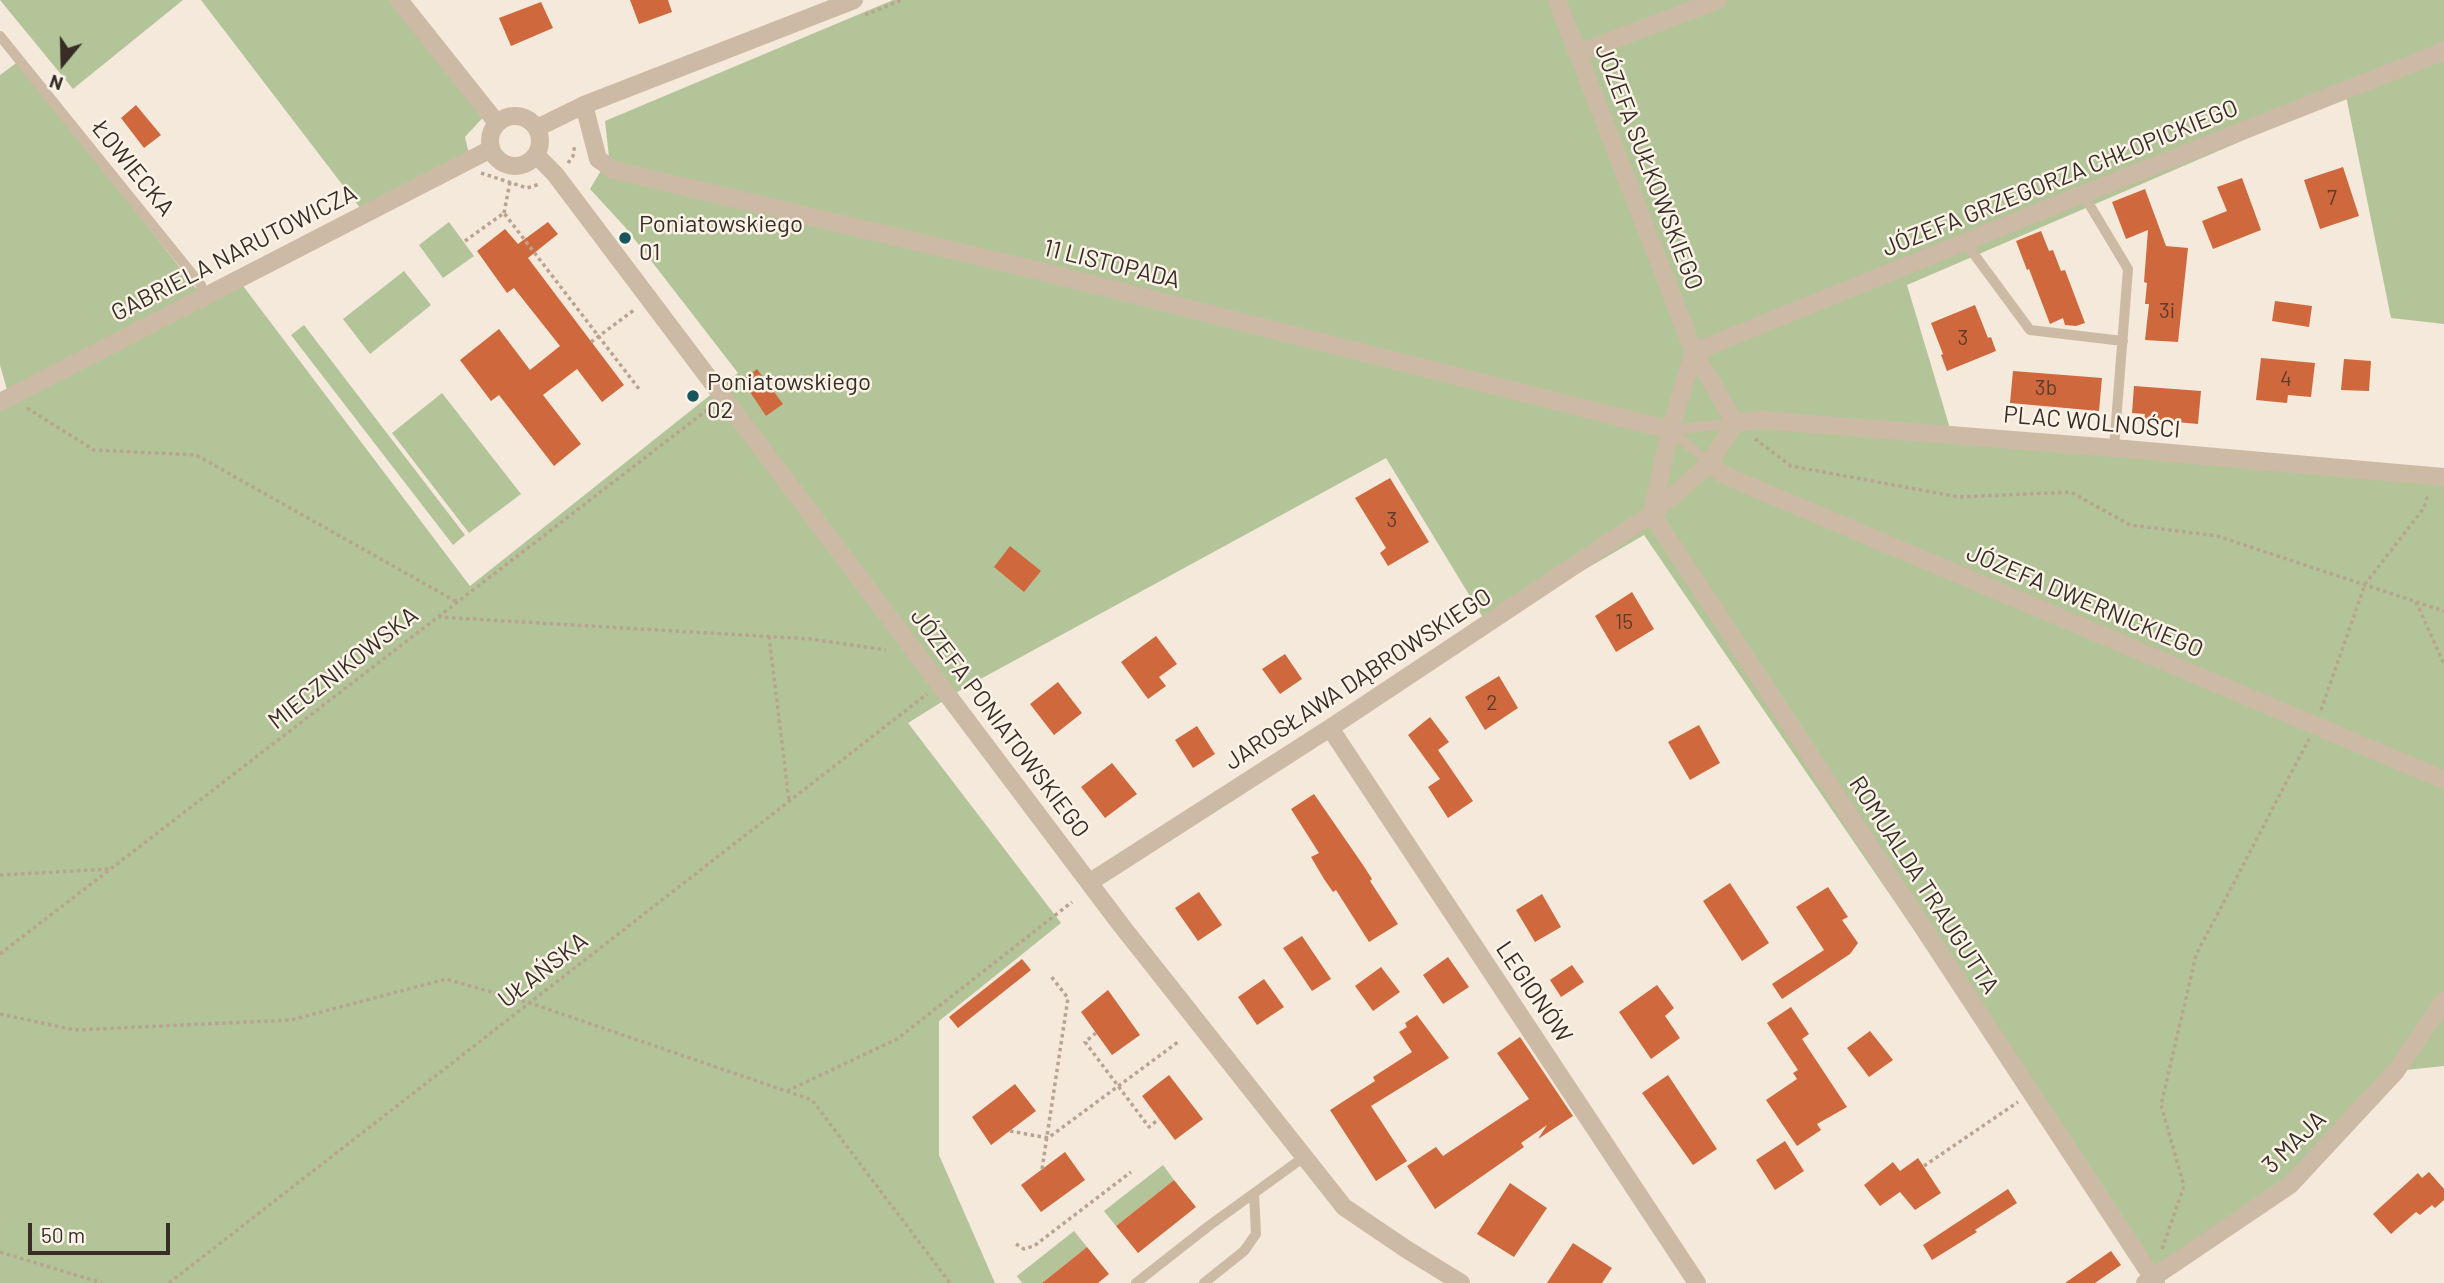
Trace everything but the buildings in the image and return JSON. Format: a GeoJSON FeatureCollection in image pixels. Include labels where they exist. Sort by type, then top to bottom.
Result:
{"type":"FeatureCollection","features":[{"type":"Feature","properties":{"kind":"street"},"geometry":{"type":"LineString","coordinates":[[399,0],[497,123]]}},
{"type":"Feature","properties":{"kind":"street"},"geometry":{"type":"LineString","coordinates":[[537,128],[584,105],[854,0]]}},
{"type":"Feature","properties":{"kind":"street","name":"JÓZEFA SUŁKOWSKIEGO"},"geometry":{"type":"LineString","coordinates":[[1557,0],[1694,352],[1735,423]]}},
{"type":"Feature","properties":{"kind":"street"},"geometry":{"type":"LineString","coordinates":[[1579,53],[1718,0]]}},
{"type":"Feature","properties":{"kind":"street","name":"JÓZEFA GRZEGORZA CHŁOPICKIEGO"},"geometry":{"type":"LineString","coordinates":[[1694,352],[2444,51]]}},
{"type":"Feature","properties":{"kind":"street","name":"11 LISTOPADA"},"geometry":{"type":"LineString","coordinates":[[584,105],[598,159],[614,170],[1044,272],[1670,430]]}},
{"type":"Feature","properties":{"kind":"street"},"geometry":{"type":"LineString","coordinates":[[509,116],[530,120],[537,128],[540,144],[536,155],[525,164],[511,166],[498,159],[491,149],[490,135],[497,123],[509,116]]}},
{"type":"Feature","properties":{"kind":"street","name":"GABRIELA NARUTOWICZA"},"geometry":{"type":"LineString","coordinates":[[5,400],[491,149]]}},
{"type":"Feature","properties":{"kind":"street","name":"JÓZEFA PONIATOWSKIEGO"},"geometry":{"type":"LineString","coordinates":[[536,155],[555,174],[1090,882],[1344,1207],[1461,1283]]}},
{"type":"Feature","properties":{"kind":"street"},"geometry":{"type":"LineString","coordinates":[[1652,514],[1670,430],[1694,352]]}},
{"type":"Feature","properties":{"kind":"street","name":"PLAC WOLNOŚCI"},"geometry":{"type":"LineString","coordinates":[[1735,423],[1761,420],[2439,477]]}},
{"type":"Feature","properties":{"kind":"street"},"geometry":{"type":"LineString","coordinates":[[1710,463],[1735,423]]}},
{"type":"Feature","properties":{"kind":"street","name":"JAROSŁAWA DĄBROWSKIEGO"},"geometry":{"type":"LineString","coordinates":[[1090,882],[1330,728],[1652,514],[1710,463]]}},
{"type":"Feature","properties":{"kind":"street","name":"JÓZEFA DWERNICKIEGO"},"geometry":{"type":"LineString","coordinates":[[1710,463],[1724,475],[2444,780]]}},
{"type":"Feature","properties":{"kind":"street","name":"ROMUALDA TRAUGUTTA"},"geometry":{"type":"LineString","coordinates":[[1652,514],[2032,1093],[2151,1281]]}},
{"type":"Feature","properties":{"kind":"street","name":"LEGIONÓW"},"geometry":{"type":"LineString","coordinates":[[1330,728],[1697,1283]]}},
{"type":"Feature","properties":{"kind":"street","name":"3 MAJA"},"geometry":{"type":"LineString","coordinates":[[2151,1281],[2290,1185],[2396,1071],[2444,1001]]}},
{"type":"Feature","properties":{"kind":"lane","name":"ŁOWIECKA"},"geometry":{"type":"LineString","coordinates":[[0,36],[201,285],[202,296]]}},
{"type":"Feature","properties":{"kind":"lane"},"geometry":{"type":"LineString","coordinates":[[2083,194],[2128,269],[2114,448]]}},
{"type":"Feature","properties":{"kind":"lane"},"geometry":{"type":"LineString","coordinates":[[1965,242],[2030,330],[2123,341]]}},
{"type":"Feature","properties":{"kind":"lane"},"geometry":{"type":"LineString","coordinates":[[1670,430],[1735,423]]}},
{"type":"Feature","properties":{"kind":"lane"},"geometry":{"type":"LineString","coordinates":[[1670,430],[1710,463]]}},
{"type":"Feature","properties":{"kind":"lane"},"geometry":{"type":"LineString","coordinates":[[1136,1283],[1304,1157]]}},
{"type":"Feature","properties":{"kind":"lane"},"geometry":{"type":"LineString","coordinates":[[1204,1283],[1244,1251],[1256,1234],[1254,1193]]}},
{"type":"Feature","properties":{"kind":"path"},"geometry":{"type":"LineString","coordinates":[[477,171],[527,188],[534,188],[547,180]]}},
{"type":"Feature","properties":{"kind":"path"},"geometry":{"type":"LineString","coordinates":[[465,241],[503,213],[510,182]]}},
{"type":"Feature","properties":{"kind":"path"},"geometry":{"type":"LineString","coordinates":[[503,213],[639,389]]}},
{"type":"Feature","properties":{"kind":"path"},"geometry":{"type":"LineString","coordinates":[[591,342],[648,300]]}},
{"type":"Feature","properties":{"kind":"path"},"geometry":{"type":"LineString","coordinates":[[5,400],[94,450],[196,455],[457,602]]}},
{"type":"Feature","properties":{"kind":"path","name":"MIECZNIKOWSKA"},"geometry":{"type":"LineString","coordinates":[[0,954],[707,410]]}},
{"type":"Feature","properties":{"kind":"path"},"geometry":{"type":"LineString","coordinates":[[1735,423],[1791,466],[1959,497],[2071,492],[2130,525],[2217,536],[2444,611]]}},
{"type":"Feature","properties":{"kind":"path"},"geometry":{"type":"LineString","coordinates":[[2151,1281],[2184,1186],[2161,1105],[2196,955],[2316,726],[2365,584],[2424,508],[2439,477]]}},
{"type":"Feature","properties":{"kind":"path"},"geometry":{"type":"LineString","coordinates":[[2415,601],[2444,664]]}},
{"type":"Feature","properties":{"kind":"path"},"geometry":{"type":"LineString","coordinates":[[438,617],[811,639],[886,650]]}},
{"type":"Feature","properties":{"kind":"path"},"geometry":{"type":"LineString","coordinates":[[769,636],[789,802]]}},
{"type":"Feature","properties":{"kind":"path","name":"UŁAŃSKA"},"geometry":{"type":"LineString","coordinates":[[169,1283],[939,684]]}},
{"type":"Feature","properties":{"kind":"path"},"geometry":{"type":"LineString","coordinates":[[0,875],[111,869]]}},
{"type":"Feature","properties":{"kind":"path"},"geometry":{"type":"LineString","coordinates":[[787,1091],[897,1039],[1072,902]]}},
{"type":"Feature","properties":{"kind":"path"},"geometry":{"type":"LineString","coordinates":[[1042,1169],[1068,998],[1050,975]]}},
{"type":"Feature","properties":{"kind":"path"},"geometry":{"type":"LineString","coordinates":[[0,1014],[75,1030],[291,1020],[446,979],[530,1003],[812,1100],[950,1283]]}},
{"type":"Feature","properties":{"kind":"path"},"geometry":{"type":"LineString","coordinates":[[1096,1033],[1085,1042],[1149,1127],[1159,1119]]}},
{"type":"Feature","properties":{"kind":"path"},"geometry":{"type":"LineString","coordinates":[[1010,1130],[1048,1138],[1178,1042]]}},
{"type":"Feature","properties":{"kind":"path"},"geometry":{"type":"LineString","coordinates":[[1924,1166],[2032,1093]]}},
{"type":"Feature","properties":{"kind":"path"},"geometry":{"type":"LineString","coordinates":[[1016,1244],[1024,1250],[1034,1246],[1131,1172]]}},
{"type":"Feature","properties":{"kind":"path"},"geometry":{"type":"LineString","coordinates":[[0,1252],[102,1283]]}},
{"type":"Feature","properties":{"kind":"green space"},"geometry":{"type":"Polygon","coordinates":[[[0,0],[183,0],[73,89],[0,0]]]}},
{"type":"Feature","properties":{"kind":"green space"},"geometry":{"type":"Polygon","coordinates":[[[201,0],[400,0],[489,111],[465,137],[470,158],[364,213],[201,0]]]}},
{"type":"Feature","properties":{"kind":"green space"},"geometry":{"type":"Polygon","coordinates":[[[893,0],[2444,0],[2444,324],[2391,318],[2346,96],[1907,285],[1952,435],[2444,477],[2444,1066],[2396,1071],[2290,1185],[2152,1278],[1644,535],[1488,626],[1386,458],[964,688],[908,723],[1061,923],[939,1021],[939,1155],[995,1283],[0,1283],[0,402],[9,397],[0,365],[0,75],[19,61],[202,296],[237,278],[470,586],[738,373],[625,227],[590,189],[609,157],[605,121],[893,0]]]}},
{"type":"Feature","properties":{"kind":"green space"},"geometry":{"type":"Polygon","coordinates":[[[449,222],[474,256],[443,278],[419,245],[449,222]]]}},
{"type":"Feature","properties":{"kind":"green space"},"geometry":{"type":"Polygon","coordinates":[[[404,271],[431,305],[370,354],[343,319],[404,271]]]}},
{"type":"Feature","properties":{"kind":"green space"},"geometry":{"type":"Polygon","coordinates":[[[304,325],[465,535],[453,545],[291,335],[304,325]]]}},
{"type":"Feature","properties":{"kind":"green space"},"geometry":{"type":"Polygon","coordinates":[[[442,393],[521,494],[469,533],[392,433],[442,393]]]}},
{"type":"Feature","properties":{"kind":"green space"},"geometry":{"type":"Polygon","coordinates":[[[1163,1165],[1174,1180],[1116,1226],[1104,1211],[1163,1165]]]}},
{"type":"Feature","properties":{"kind":"green space"},"geometry":{"type":"Polygon","coordinates":[[[1074,1231],[1087,1247],[1042,1283],[1022,1283],[1017,1276],[1074,1231]]]}},
{"type":"Feature","properties":{"kind":"place","name":"Poniatowskiego 01"},"geometry":{"type":"Point","coordinates":[625,238]}},
{"type":"Feature","properties":{"kind":"place","name":"Poniatowskiego 02"},"geometry":{"type":"Point","coordinates":[693,396]}}]}
